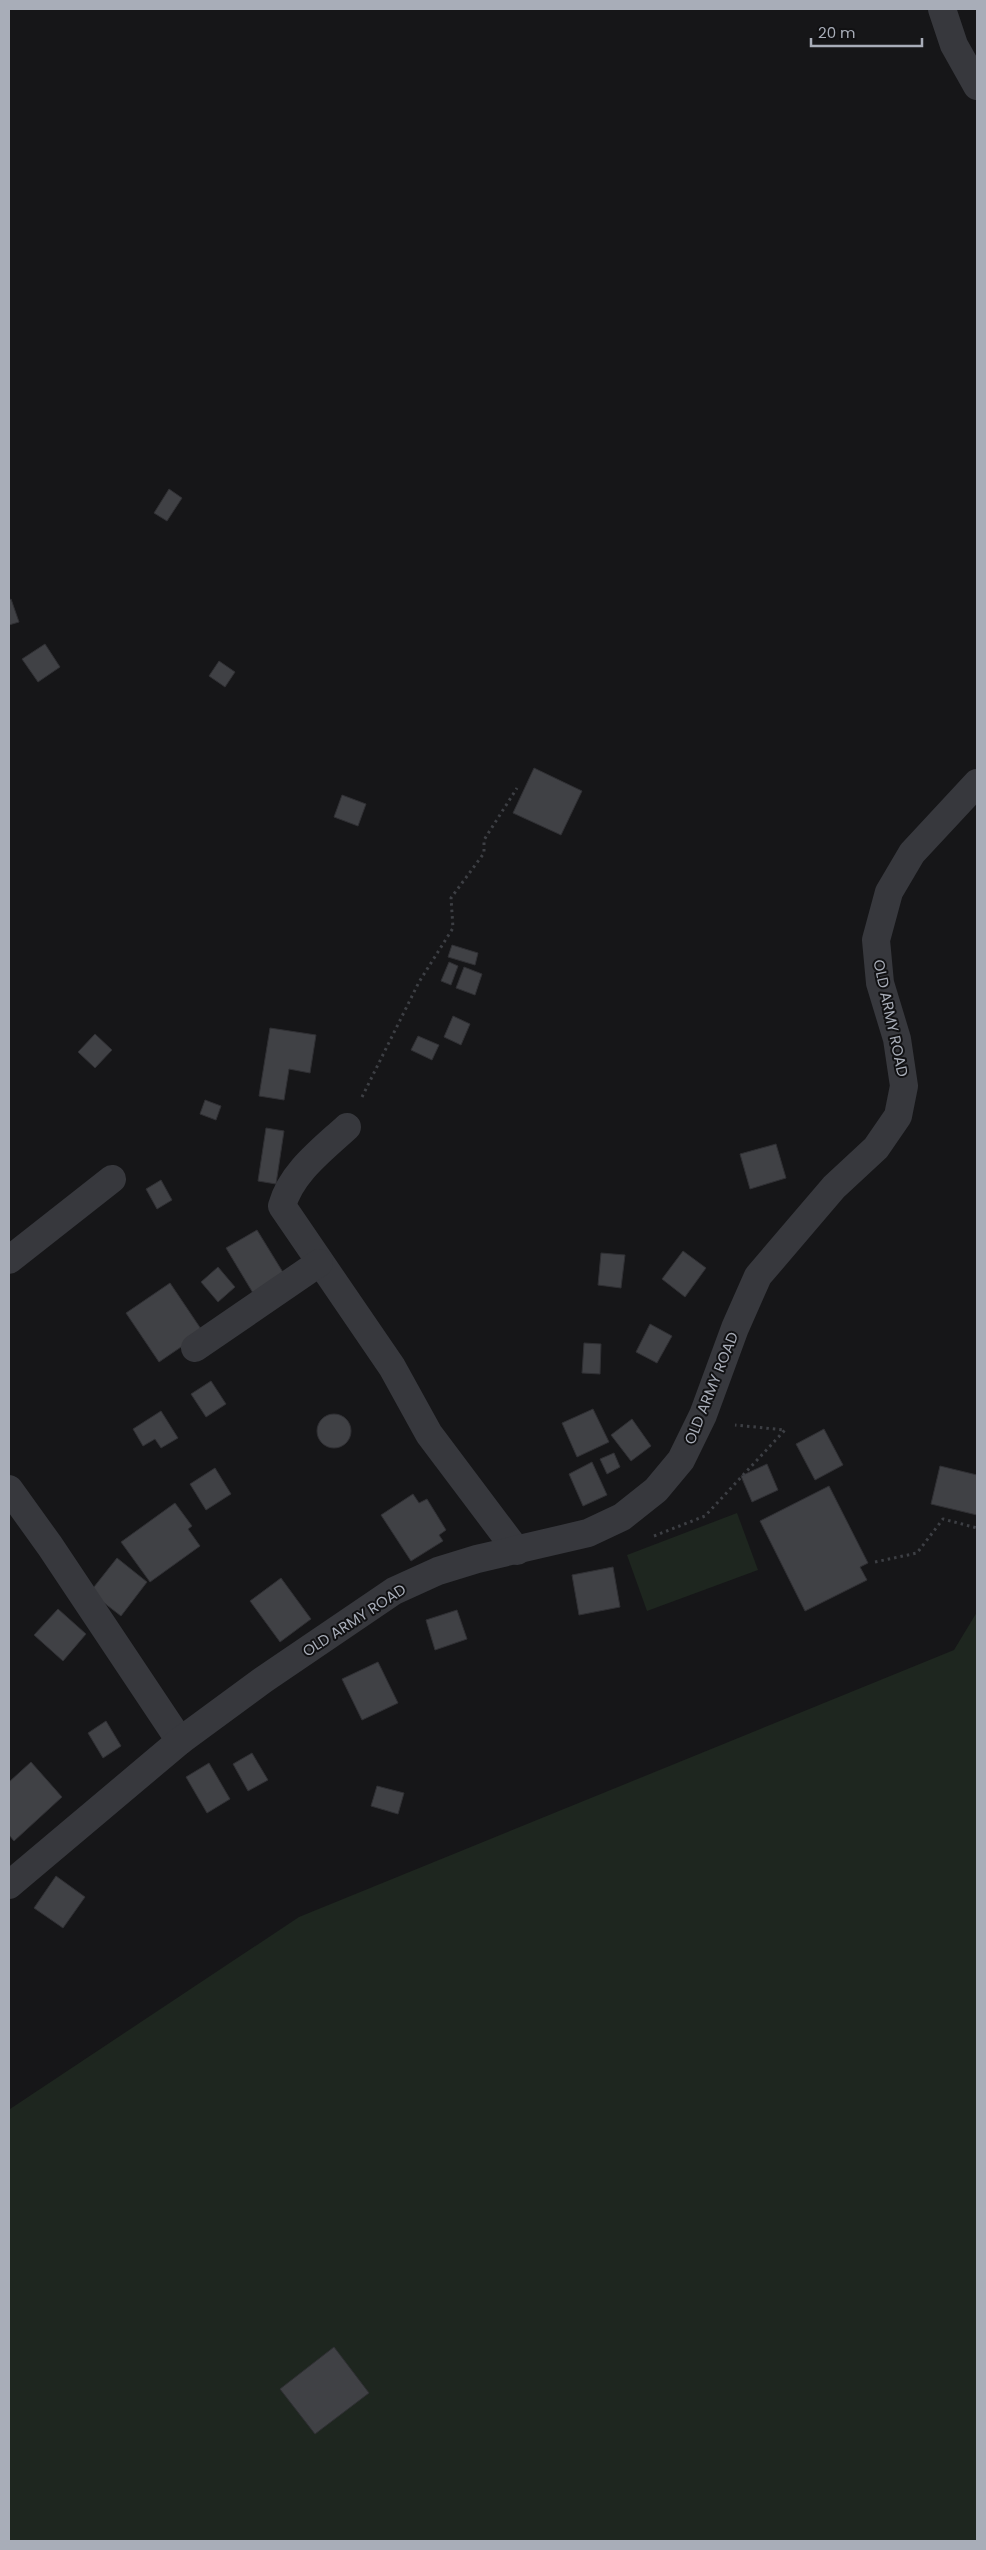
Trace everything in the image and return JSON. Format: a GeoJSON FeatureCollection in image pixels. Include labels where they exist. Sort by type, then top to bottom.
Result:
{"type":"FeatureCollection","features":[{"type":"Feature","properties":{"kind":"street"},"geometry":{"type":"LineString","coordinates":[[942,9],[954,45],[977,86]]}},
{"type":"Feature","properties":{"kind":"street","name":"OLD ARMY ROAD"},"geometry":{"type":"LineString","coordinates":[[9,1885],[180,1741],[263,1680],[394,1591],[438,1571],[477,1559],[588,1533],[622,1517],[656,1490],[681,1460],[703,1415],[735,1328],[758,1276],[834,1187],[876,1148],[898,1116],[904,1086],[897,1040],[880,983],[876,940],[888,892],[912,853],[977,783]]}},
{"type":"Feature","properties":{"kind":"street"},"geometry":{"type":"LineString","coordinates":[[347,1127],[302,1170],[287,1190],[282,1206],[304,1236],[319,1264],[392,1367],[429,1434],[517,1551]]}},
{"type":"Feature","properties":{"kind":"street"},"geometry":{"type":"LineString","coordinates":[[9,1260],[112,1179]]}},
{"type":"Feature","properties":{"kind":"street"},"geometry":{"type":"LineString","coordinates":[[195,1348],[319,1264]]}},
{"type":"Feature","properties":{"kind":"street"},"geometry":{"type":"LineString","coordinates":[[9,1490],[50,1546],[180,1741]]}},
{"type":"Feature","properties":{"kind":"path"},"geometry":{"type":"LineString","coordinates":[[347,1127],[419,982],[453,928],[451,898],[484,853],[484,840],[517,788]]}},
{"type":"Feature","properties":{"kind":"path"},"geometry":{"type":"LineString","coordinates":[[875,1562],[917,1554],[943,1519],[977,1528]]}},
{"type":"Feature","properties":{"kind":"shaded area"},"geometry":{"type":"Polygon","coordinates":[[[737,1513],[758,1570],[647,1611],[627,1555],[737,1513]]]}},
{"type":"Feature","properties":{"kind":"shaded area"},"geometry":{"type":"Polygon","coordinates":[[[977,1612],[977,2541],[9,2541],[10,2109],[299,1917],[954,1650],[977,1612]]]}},
{"type":"Feature","properties":{"kind":"building"},"geometry":{"type":"Polygon","coordinates":[[[169,489],[182,498],[167,521],[154,513],[169,489]]]}},
{"type":"Feature","properties":{"kind":"building"},"geometry":{"type":"Polygon","coordinates":[[[11,599],[19,622],[9,625],[9,600],[11,599]]]}},
{"type":"Feature","properties":{"kind":"building"},"geometry":{"type":"Polygon","coordinates":[[[45,644],[60,667],[38,682],[22,659],[45,644]]]}},
{"type":"Feature","properties":{"kind":"building"},"geometry":{"type":"Polygon","coordinates":[[[219,661],[235,672],[225,687],[209,676],[219,661]]]}},
{"type":"Feature","properties":{"kind":"building"},"geometry":{"type":"Polygon","coordinates":[[[534,768],[582,791],[561,835],[513,813],[534,768]]]}},
{"type":"Feature","properties":{"kind":"building"},"geometry":{"type":"Polygon","coordinates":[[[342,795],[366,804],[358,826],[334,817],[342,795]]]}},
{"type":"Feature","properties":{"kind":"building"},"geometry":{"type":"Polygon","coordinates":[[[452,945],[478,953],[475,965],[448,957],[452,945]]]}},
{"type":"Feature","properties":{"kind":"building"},"geometry":{"type":"Polygon","coordinates":[[[449,962],[458,966],[451,985],[441,981],[449,962]]]}},
{"type":"Feature","properties":{"kind":"building"},"geometry":{"type":"Polygon","coordinates":[[[464,967],[482,974],[475,995],[456,988],[464,967]]]}},
{"type":"Feature","properties":{"kind":"building"},"geometry":{"type":"Polygon","coordinates":[[[453,1016],[470,1024],[461,1045],[444,1037],[453,1016]]]}},
{"type":"Feature","properties":{"kind":"building"},"geometry":{"type":"Polygon","coordinates":[[[270,1028],[316,1035],[310,1073],[289,1069],[284,1100],[259,1096],[270,1028]]]}},
{"type":"Feature","properties":{"kind":"building"},"geometry":{"type":"Polygon","coordinates":[[[95,1034],[112,1050],[95,1068],[78,1052],[95,1034]]]}},
{"type":"Feature","properties":{"kind":"building"},"geometry":{"type":"Polygon","coordinates":[[[418,1036],[439,1045],[432,1060],[411,1050],[418,1036]]]}},
{"type":"Feature","properties":{"kind":"building"},"geometry":{"type":"Polygon","coordinates":[[[205,1100],[221,1106],[216,1120],[200,1114],[205,1100]]]}},
{"type":"Feature","properties":{"kind":"building"},"geometry":{"type":"Polygon","coordinates":[[[266,1128],[284,1131],[276,1184],[258,1181],[266,1128]]]}},
{"type":"Feature","properties":{"kind":"building"},"geometry":{"type":"Polygon","coordinates":[[[776,1144],[786,1178],[750,1189],[740,1154],[776,1144]]]}},
{"type":"Feature","properties":{"kind":"building"},"geometry":{"type":"Polygon","coordinates":[[[161,1180],[172,1200],[157,1209],[146,1189],[161,1180]]]}},
{"type":"Feature","properties":{"kind":"building"},"geometry":{"type":"Polygon","coordinates":[[[257,1230],[284,1274],[253,1293],[226,1248],[257,1230]]]}},
{"type":"Feature","properties":{"kind":"building"},"geometry":{"type":"Polygon","coordinates":[[[683,1251],[706,1268],[685,1297],[662,1279],[683,1251]]]}},
{"type":"Feature","properties":{"kind":"building"},"geometry":{"type":"Polygon","coordinates":[[[601,1253],[625,1255],[621,1288],[598,1285],[601,1253]]]}},
{"type":"Feature","properties":{"kind":"building"},"geometry":{"type":"Polygon","coordinates":[[[218,1267],[235,1287],[218,1302],[201,1282],[218,1267]]]}},
{"type":"Feature","properties":{"kind":"building"},"geometry":{"type":"Polygon","coordinates":[[[170,1283],[203,1332],[159,1362],[126,1313],[170,1283]]]}},
{"type":"Feature","properties":{"kind":"building"},"geometry":{"type":"Polygon","coordinates":[[[650,1324],[672,1336],[657,1363],[636,1352],[650,1324]]]}},
{"type":"Feature","properties":{"kind":"building"},"geometry":{"type":"Polygon","coordinates":[[[584,1343],[601,1344],[600,1374],[582,1373],[584,1343]]]}},
{"type":"Feature","properties":{"kind":"building"},"geometry":{"type":"Polygon","coordinates":[[[211,1381],[226,1404],[206,1417],[191,1394],[211,1381]]]}},
{"type":"Feature","properties":{"kind":"building"},"geometry":{"type":"Polygon","coordinates":[[[593,1409],[609,1442],[577,1457],[562,1423],[593,1409]]]}},
{"type":"Feature","properties":{"kind":"building"},"geometry":{"type":"Polygon","coordinates":[[[161,1411],[178,1438],[161,1448],[155,1439],[143,1446],[133,1429],[161,1411]]]}},
{"type":"Feature","properties":{"kind":"building"},"geometry":{"type":"Polygon","coordinates":[[[334,1414],[346,1419],[351,1431],[346,1443],[334,1448],[322,1443],[317,1431],[322,1419],[334,1414]]]}},
{"type":"Feature","properties":{"kind":"building"},"geometry":{"type":"Polygon","coordinates":[[[632,1419],[651,1446],[631,1461],[611,1435],[632,1419]]]}},
{"type":"Feature","properties":{"kind":"building"},"geometry":{"type":"Polygon","coordinates":[[[824,1429],[843,1465],[815,1480],[796,1444],[824,1429]]]}},
{"type":"Feature","properties":{"kind":"building"},"geometry":{"type":"Polygon","coordinates":[[[614,1453],[620,1467],[607,1474],[600,1459],[614,1453]]]}},
{"type":"Feature","properties":{"kind":"building"},"geometry":{"type":"Polygon","coordinates":[[[592,1462],[607,1495],[583,1506],[569,1474],[592,1462]]]}},
{"type":"Feature","properties":{"kind":"building"},"geometry":{"type":"Polygon","coordinates":[[[767,1464],[778,1490],[752,1502],[741,1476],[767,1464]]]}},
{"type":"Feature","properties":{"kind":"building"},"geometry":{"type":"Polygon","coordinates":[[[940,1466],[977,1475],[977,1515],[931,1504],[940,1466]]]}},
{"type":"Feature","properties":{"kind":"building"},"geometry":{"type":"Polygon","coordinates":[[[215,1468],[231,1494],[206,1510],[190,1484],[215,1468]]]}},
{"type":"Feature","properties":{"kind":"building"},"geometry":{"type":"Polygon","coordinates":[[[829,1486],[868,1563],[860,1567],[867,1580],[805,1611],[760,1521],[829,1486]]]}},
{"type":"Feature","properties":{"kind":"building"},"geometry":{"type":"Polygon","coordinates":[[[413,1494],[419,1503],[427,1499],[446,1530],[439,1535],[443,1541],[411,1561],[381,1515],[413,1494]]]}},
{"type":"Feature","properties":{"kind":"building"},"geometry":{"type":"Polygon","coordinates":[[[175,1503],[192,1526],[188,1529],[200,1546],[150,1582],[121,1542],[175,1503]]]}},
{"type":"Feature","properties":{"kind":"building"},"geometry":{"type":"Polygon","coordinates":[[[117,1558],[147,1582],[121,1616],[90,1592],[117,1558]]]}},
{"type":"Feature","properties":{"kind":"building"},"geometry":{"type":"Polygon","coordinates":[[[613,1567],[620,1607],[579,1615],[572,1575],[613,1567]]]}},
{"type":"Feature","properties":{"kind":"building"},"geometry":{"type":"Polygon","coordinates":[[[281,1578],[311,1619],[280,1642],[250,1601],[281,1578]]]}},
{"type":"Feature","properties":{"kind":"building"},"geometry":{"type":"Polygon","coordinates":[[[58,1609],[86,1634],[63,1661],[34,1635],[58,1609]]]}},
{"type":"Feature","properties":{"kind":"building"},"geometry":{"type":"Polygon","coordinates":[[[457,1610],[467,1639],[435,1650],[426,1620],[457,1610]]]}},
{"type":"Feature","properties":{"kind":"building"},"geometry":{"type":"Polygon","coordinates":[[[378,1662],[398,1703],[362,1720],[342,1679],[378,1662]]]}},
{"type":"Feature","properties":{"kind":"building"},"geometry":{"type":"Polygon","coordinates":[[[106,1721],[121,1746],[103,1758],[88,1733],[106,1721]]]}},
{"type":"Feature","properties":{"kind":"building"},"geometry":{"type":"Polygon","coordinates":[[[252,1753],[268,1780],[248,1791],[233,1764],[252,1753]]]}},
{"type":"Feature","properties":{"kind":"building"},"geometry":{"type":"Polygon","coordinates":[[[31,1762],[62,1797],[14,1841],[9,1835],[9,1782],[31,1762]]]}},
{"type":"Feature","properties":{"kind":"building"},"geometry":{"type":"Polygon","coordinates":[[[209,1763],[230,1799],[207,1813],[186,1777],[209,1763]]]}},
{"type":"Feature","properties":{"kind":"building"},"geometry":{"type":"Polygon","coordinates":[[[377,1786],[404,1793],[398,1814],[371,1806],[377,1786]]]}},
{"type":"Feature","properties":{"kind":"building"},"geometry":{"type":"Polygon","coordinates":[[[56,1876],[85,1897],[63,1928],[34,1908],[56,1876]]]}},
{"type":"Feature","properties":{"kind":"building"},"geometry":{"type":"Polygon","coordinates":[[[334,2347],[369,2393],[315,2434],[280,2389],[334,2347]]]}}]}
